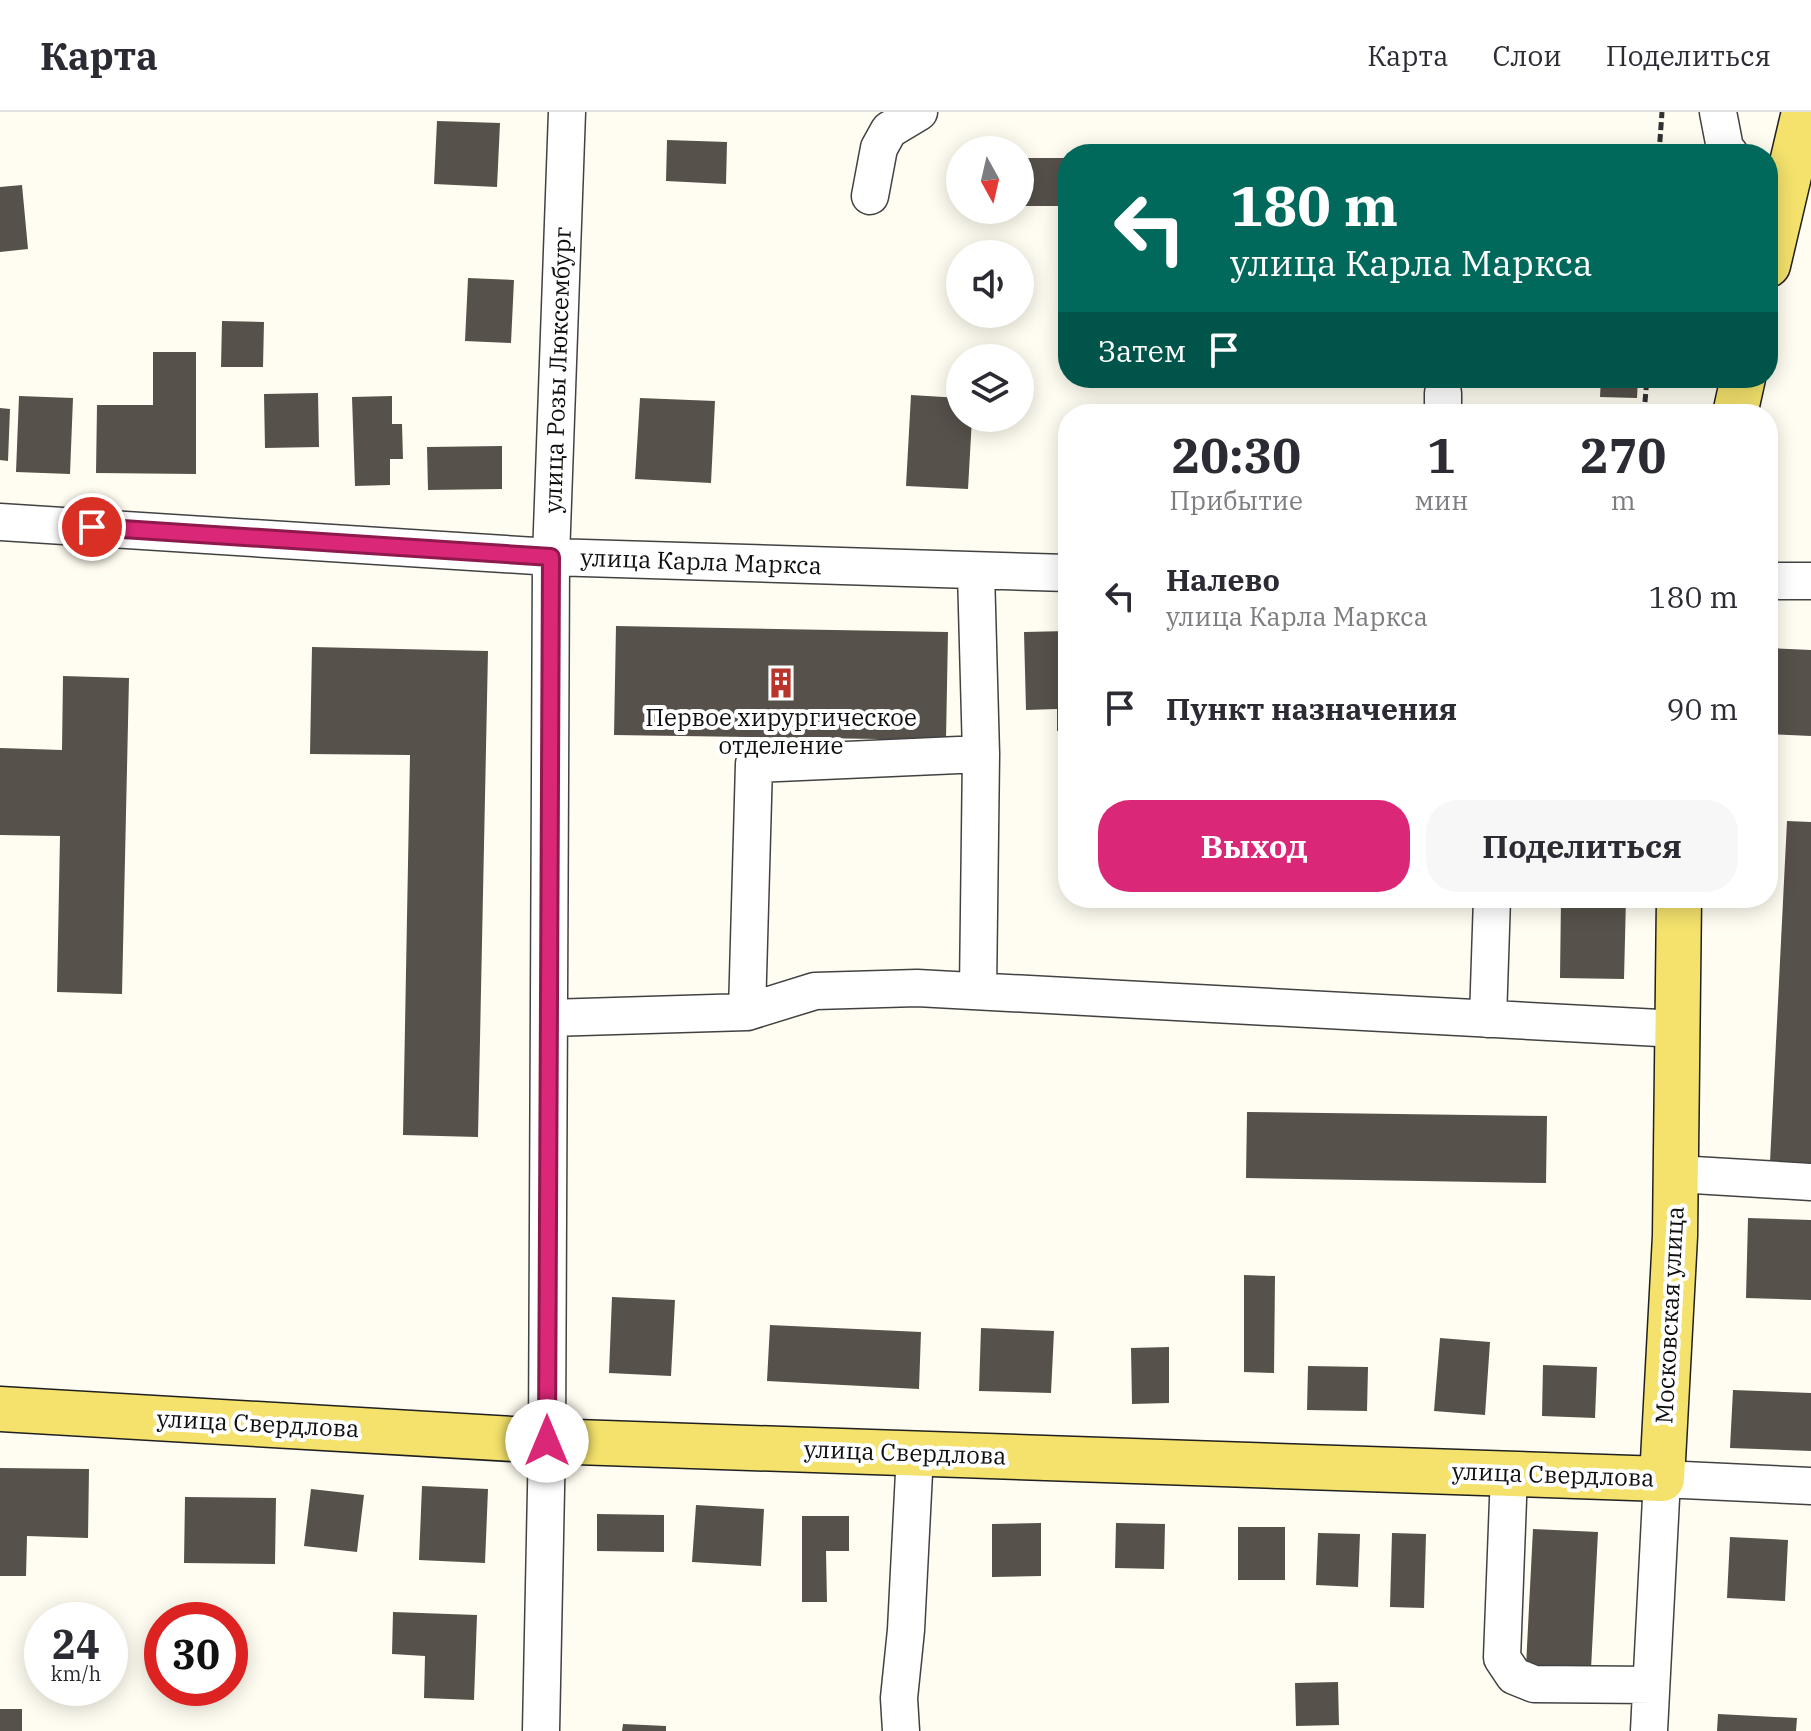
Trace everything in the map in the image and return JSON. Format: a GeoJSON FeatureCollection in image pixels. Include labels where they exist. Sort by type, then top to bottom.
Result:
{"type":"FeatureCollection","features":[{"type":"Feature","properties":{"kind":"main road"},"geometry":{"type":"LineString","coordinates":[[1778,197],[1804,112]]}},
{"type":"Feature","properties":{"kind":"main road","name":"Московская улица"},"geometry":{"type":"LineString","coordinates":[[1662,1479],[1677,1174],[1679,908]]}},
{"type":"Feature","properties":{"kind":"main road","name":"улица Свердлова"},"geometry":{"type":"LineString","coordinates":[[0,1409],[547,1441],[1662,1479]]}},
{"type":"Feature","properties":{"kind":"street","name":"улица Розы Люксембург"},"geometry":{"type":"LineString","coordinates":[[541,1731],[547,1441],[551,557],[567,112]]}},
{"type":"Feature","properties":{"kind":"street"},"geometry":{"type":"LineString","coordinates":[[870,196],[879,148],[889,130],[919,112]]}},
{"type":"Feature","properties":{"kind":"street"},"geometry":{"type":"LineString","coordinates":[[1718,112],[1724,144]]}},
{"type":"Feature","properties":{"kind":"street","name":"улица Карла Маркса"},"geometry":{"type":"LineString","coordinates":[[0,522],[551,557],[1058,573]]}},
{"type":"Feature","properties":{"kind":"street"},"geometry":{"type":"LineString","coordinates":[[976,572],[981,754],[978,991]]}},
{"type":"Feature","properties":{"kind":"street"},"geometry":{"type":"LineString","coordinates":[[1778,581],[1811,581]]}},
{"type":"Feature","properties":{"kind":"street"},"geometry":{"type":"LineString","coordinates":[[747,1012],[754,764],[981,754]]}},
{"type":"Feature","properties":{"kind":"street"},"geometry":{"type":"LineString","coordinates":[[1488,1019],[1492,908]]}},
{"type":"Feature","properties":{"kind":"street"},"geometry":{"type":"LineString","coordinates":[[549,1018],[747,1012],[815,991],[917,988],[1678,1029]]}},
{"type":"Feature","properties":{"kind":"street"},"geometry":{"type":"LineString","coordinates":[[1677,1174],[1811,1182]]}},
{"type":"Feature","properties":{"kind":"street"},"geometry":{"type":"LineString","coordinates":[[901,1731],[899,1698],[906,1630],[915,1453]]}},
{"type":"Feature","properties":{"kind":"street"},"geometry":{"type":"LineString","coordinates":[[1509,1473],[1502,1658],[1514,1676],[1534,1684],[1651,1685]]}},
{"type":"Feature","properties":{"kind":"street","name":"улица Свердлова"},"geometry":{"type":"LineString","coordinates":[[1662,1479],[1811,1486]]}},
{"type":"Feature","properties":{"kind":"street","name":"Московская улица"},"geometry":{"type":"LineString","coordinates":[[1649,1731],[1662,1479]]}},
{"type":"Feature","properties":{"kind":"path"},"geometry":{"type":"LineString","coordinates":[[1660,144],[1662,112]]}},
{"type":"Feature","properties":{"kind":"building"},"geometry":{"type":"Polygon","coordinates":[[[437,121],[500,123],[497,187],[434,184],[437,121]]]}},
{"type":"Feature","properties":{"kind":"building"},"geometry":{"type":"Polygon","coordinates":[[[667,140],[727,142],[726,184],[666,181],[667,140]]]}},
{"type":"Feature","properties":{"kind":"building"},"geometry":{"type":"Polygon","coordinates":[[[1034,158],[1058,158],[1058,206],[1034,206],[1034,158]]]}},
{"type":"Feature","properties":{"kind":"building"},"geometry":{"type":"Polygon","coordinates":[[[22,185],[28,249],[0,252],[0,187],[22,185]]]}},
{"type":"Feature","properties":{"kind":"building"},"geometry":{"type":"Polygon","coordinates":[[[468,278],[514,280],[511,343],[465,341],[468,278]]]}},
{"type":"Feature","properties":{"kind":"building"},"geometry":{"type":"Polygon","coordinates":[[[222,321],[264,322],[263,367],[221,367],[222,321]]]}},
{"type":"Feature","properties":{"kind":"building"},"geometry":{"type":"Polygon","coordinates":[[[153,352],[196,352],[196,474],[96,473],[97,405],[153,405],[153,352]]]}},
{"type":"Feature","properties":{"kind":"building"},"geometry":{"type":"Polygon","coordinates":[[[1600,388],[1638,388],[1637,398],[1600,397],[1600,388]]]}},
{"type":"Feature","properties":{"kind":"building"},"geometry":{"type":"Polygon","coordinates":[[[318,393],[319,447],[265,448],[264,394],[318,393]]]}},
{"type":"Feature","properties":{"kind":"building"},"geometry":{"type":"Polygon","coordinates":[[[911,395],[946,397],[946,432],[971,432],[968,489],[906,486],[911,395]]]}},
{"type":"Feature","properties":{"kind":"building"},"geometry":{"type":"Polygon","coordinates":[[[19,396],[73,398],[70,474],[16,472],[19,396]]]}},
{"type":"Feature","properties":{"kind":"building"},"geometry":{"type":"Polygon","coordinates":[[[392,396],[392,424],[402,424],[403,459],[390,459],[390,485],[355,486],[352,397],[392,396]]]}},
{"type":"Feature","properties":{"kind":"building"},"geometry":{"type":"Polygon","coordinates":[[[640,398],[715,401],[711,483],[635,479],[640,398]]]}},
{"type":"Feature","properties":{"kind":"building"},"geometry":{"type":"Polygon","coordinates":[[[0,408],[10,409],[8,461],[0,460],[0,408]]]}},
{"type":"Feature","properties":{"kind":"building"},"geometry":{"type":"Polygon","coordinates":[[[502,446],[502,489],[428,490],[427,447],[502,446]]]}},
{"type":"Feature","properties":{"kind":"building","name":"Первое хирургическое отделение"},"geometry":{"type":"Polygon","coordinates":[[[616,626],[948,632],[946,740],[614,735],[616,626]]]}},
{"type":"Feature","properties":{"kind":"building"},"geometry":{"type":"Polygon","coordinates":[[[1058,631],[1058,731],[1057,709],[1026,710],[1024,632],[1058,631]]]}},
{"type":"Feature","properties":{"kind":"building"},"geometry":{"type":"Polygon","coordinates":[[[312,647],[488,651],[478,1137],[403,1135],[410,755],[310,754],[312,647]]]}},
{"type":"Feature","properties":{"kind":"building"},"geometry":{"type":"Polygon","coordinates":[[[1778,648],[1811,650],[1811,736],[1778,734],[1778,648]]]}},
{"type":"Feature","properties":{"kind":"building"},"geometry":{"type":"Polygon","coordinates":[[[63,676],[129,678],[122,994],[57,992],[60,836],[0,835],[0,748],[62,750],[63,676]]]}},
{"type":"Feature","properties":{"kind":"building"},"geometry":{"type":"Polygon","coordinates":[[[1787,821],[1811,822],[1811,1164],[1770,1162],[1787,821]]]}},
{"type":"Feature","properties":{"kind":"building"},"geometry":{"type":"Polygon","coordinates":[[[1561,908],[1626,908],[1624,979],[1560,978],[1561,908]]]}},
{"type":"Feature","properties":{"kind":"building"},"geometry":{"type":"Polygon","coordinates":[[[1247,1112],[1547,1116],[1546,1183],[1246,1178],[1247,1112]]]}},
{"type":"Feature","properties":{"kind":"building"},"geometry":{"type":"Polygon","coordinates":[[[1748,1218],[1811,1220],[1811,1300],[1746,1298],[1748,1218]]]}},
{"type":"Feature","properties":{"kind":"building"},"geometry":{"type":"Polygon","coordinates":[[[1244,1275],[1275,1276],[1274,1373],[1244,1372],[1244,1275]]]}},
{"type":"Feature","properties":{"kind":"building"},"geometry":{"type":"Polygon","coordinates":[[[612,1297],[675,1300],[671,1376],[609,1373],[612,1297]]]}},
{"type":"Feature","properties":{"kind":"building"},"geometry":{"type":"Polygon","coordinates":[[[770,1325],[921,1332],[919,1389],[767,1381],[770,1325]]]}},
{"type":"Feature","properties":{"kind":"building"},"geometry":{"type":"Polygon","coordinates":[[[981,1328],[1054,1331],[1051,1393],[979,1391],[981,1328]]]}},
{"type":"Feature","properties":{"kind":"building"},"geometry":{"type":"Polygon","coordinates":[[[1440,1338],[1490,1342],[1485,1415],[1434,1411],[1440,1338]]]}},
{"type":"Feature","properties":{"kind":"building"},"geometry":{"type":"Polygon","coordinates":[[[1169,1347],[1169,1403],[1132,1404],[1131,1348],[1169,1347]]]}},
{"type":"Feature","properties":{"kind":"building"},"geometry":{"type":"Polygon","coordinates":[[[1543,1365],[1597,1367],[1595,1418],[1542,1416],[1543,1365]]]}},
{"type":"Feature","properties":{"kind":"building"},"geometry":{"type":"Polygon","coordinates":[[[1308,1366],[1368,1367],[1367,1411],[1307,1410],[1308,1366]]]}},
{"type":"Feature","properties":{"kind":"building"},"geometry":{"type":"Polygon","coordinates":[[[1733,1390],[1811,1393],[1811,1451],[1730,1448],[1733,1390]]]}},
{"type":"Feature","properties":{"kind":"building"},"geometry":{"type":"Polygon","coordinates":[[[0,1468],[89,1469],[88,1538],[27,1536],[26,1576],[0,1576],[0,1468]]]}},
{"type":"Feature","properties":{"kind":"building"},"geometry":{"type":"Polygon","coordinates":[[[422,1486],[488,1489],[485,1563],[419,1560],[422,1486]]]}},
{"type":"Feature","properties":{"kind":"building"},"geometry":{"type":"Polygon","coordinates":[[[311,1489],[364,1495],[357,1552],[304,1546],[311,1489]]]}},
{"type":"Feature","properties":{"kind":"building"},"geometry":{"type":"Polygon","coordinates":[[[185,1497],[276,1498],[275,1564],[184,1563],[185,1497]]]}},
{"type":"Feature","properties":{"kind":"building"},"geometry":{"type":"Polygon","coordinates":[[[696,1505],[764,1509],[761,1566],[692,1562],[696,1505]]]}},
{"type":"Feature","properties":{"kind":"building"},"geometry":{"type":"Polygon","coordinates":[[[597,1514],[664,1515],[664,1552],[597,1551],[597,1514]]]}},
{"type":"Feature","properties":{"kind":"building"},"geometry":{"type":"Polygon","coordinates":[[[802,1516],[849,1516],[849,1551],[826,1551],[827,1602],[802,1602],[802,1516]]]}},
{"type":"Feature","properties":{"kind":"building"},"geometry":{"type":"Polygon","coordinates":[[[1041,1523],[1041,1576],[992,1577],[992,1524],[1041,1523]]]}},
{"type":"Feature","properties":{"kind":"building"},"geometry":{"type":"Polygon","coordinates":[[[1116,1523],[1165,1524],[1164,1569],[1115,1568],[1116,1523]]]}},
{"type":"Feature","properties":{"kind":"building"},"geometry":{"type":"Polygon","coordinates":[[[1238,1527],[1285,1527],[1285,1580],[1238,1580],[1238,1527]]]}},
{"type":"Feature","properties":{"kind":"building"},"geometry":{"type":"Polygon","coordinates":[[[1533,1529],[1598,1532],[1591,1669],[1526,1666],[1533,1529]]]}},
{"type":"Feature","properties":{"kind":"building"},"geometry":{"type":"Polygon","coordinates":[[[1318,1533],[1360,1534],[1358,1587],[1316,1585],[1318,1533]]]}},
{"type":"Feature","properties":{"kind":"building"},"geometry":{"type":"Polygon","coordinates":[[[1392,1533],[1426,1534],[1424,1608],[1390,1607],[1392,1533]]]}},
{"type":"Feature","properties":{"kind":"building"},"geometry":{"type":"Polygon","coordinates":[[[1730,1537],[1788,1540],[1785,1601],[1727,1598],[1730,1537]]]}},
{"type":"Feature","properties":{"kind":"building"},"geometry":{"type":"Polygon","coordinates":[[[393,1612],[477,1615],[474,1700],[424,1698],[425,1656],[392,1654],[393,1612]]]}},
{"type":"Feature","properties":{"kind":"building"},"geometry":{"type":"Polygon","coordinates":[[[1338,1682],[1339,1725],[1296,1726],[1295,1683],[1338,1682]]]}},
{"type":"Feature","properties":{"kind":"building"},"geometry":{"type":"Polygon","coordinates":[[[0,1709],[22,1709],[22,1731],[0,1731],[0,1709]]]}},
{"type":"Feature","properties":{"kind":"building"},"geometry":{"type":"Polygon","coordinates":[[[1718,1714],[1797,1718],[1796,1731],[1717,1731],[1718,1714]]]}},
{"type":"Feature","properties":{"kind":"building"},"geometry":{"type":"Polygon","coordinates":[[[623,1724],[666,1726],[666,1731],[622,1731],[623,1724]]]}},
{"type":"Feature","properties":{"kind":"place","name":"Первое хирургическое отделение"},"geometry":{"type":"Point","coordinates":[781,683]}},
{"type":"Feature","properties":{"kind":"route"},"geometry":{"type":"LineString","coordinates":[[92,527],[551,557],[547,1441]]}}]}
